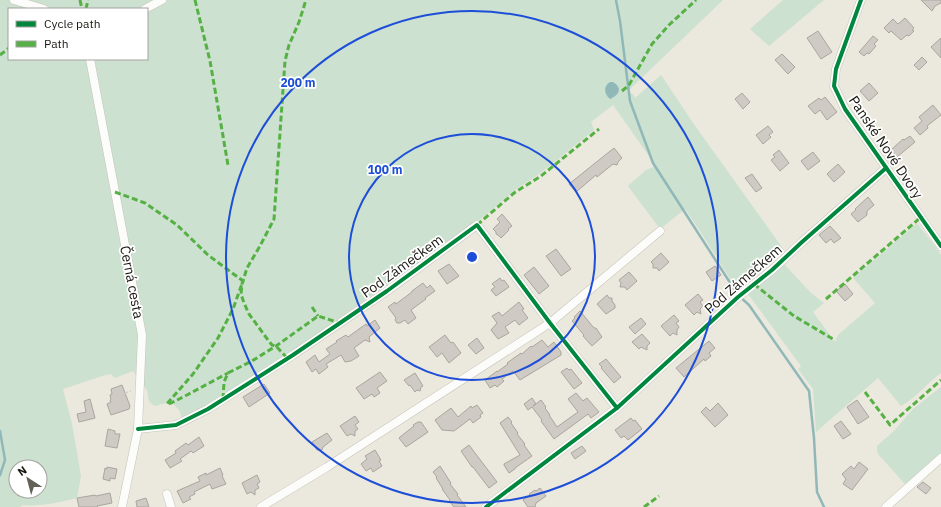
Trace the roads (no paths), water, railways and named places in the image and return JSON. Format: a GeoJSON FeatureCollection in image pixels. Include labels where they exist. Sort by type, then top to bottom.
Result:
{"type":"FeatureCollection","features":[{"type":"Feature","properties":{"kind":"street"},"geometry":{"type":"LineString","coordinates":[[14,0],[41,8]]}},
{"type":"Feature","properties":{"kind":"street"},"geometry":{"type":"LineString","coordinates":[[147,8],[162,0]]}},
{"type":"Feature","properties":{"kind":"street","name":"Panské Nové Dvory"},"geometry":{"type":"LineString","coordinates":[[861,0],[836,69],[834,86],[844,109],[941,246]]}},
{"type":"Feature","properties":{"kind":"street","name":"Černá cesta"},"geometry":{"type":"LineString","coordinates":[[90,60],[142,335],[138,429],[122,507]]}},
{"type":"Feature","properties":{"kind":"street","name":"Pod Zámečkem"},"geometry":{"type":"LineString","coordinates":[[486,507],[617,408],[739,296],[772,270],[886,168]]}},
{"type":"Feature","properties":{"kind":"street","name":"Pod Zámečkem"},"geometry":{"type":"LineString","coordinates":[[138,429],[176,425],[208,409],[387,291],[477,225],[550,323],[617,408]]}},
{"type":"Feature","properties":{"kind":"street"},"geometry":{"type":"LineString","coordinates":[[261,507],[340,459],[550,323],[660,231]]}},
{"type":"Feature","properties":{"kind":"street"},"geometry":{"type":"LineString","coordinates":[[886,507],[941,458]]}},
{"type":"Feature","properties":{"kind":"street"},"geometry":{"type":"LineString","coordinates":[[167,494],[171,507]]}},
{"type":"Feature","properties":{"kind":"water"},"geometry":{"type":"Polygon","coordinates":[[[610,82],[616,84],[619,91],[616,96],[610,99],[606,95],[605,88],[610,82]]]}},
{"type":"Feature","properties":{"kind":"waterway"},"geometry":{"type":"LineString","coordinates":[[616,0],[630,101],[653,163],[738,295],[749,305],[809,391],[814,438],[817,492],[824,507]]}},
{"type":"Feature","properties":{"kind":"waterway"},"geometry":{"type":"LineString","coordinates":[[0,431],[5,460],[0,475]]}}]}
